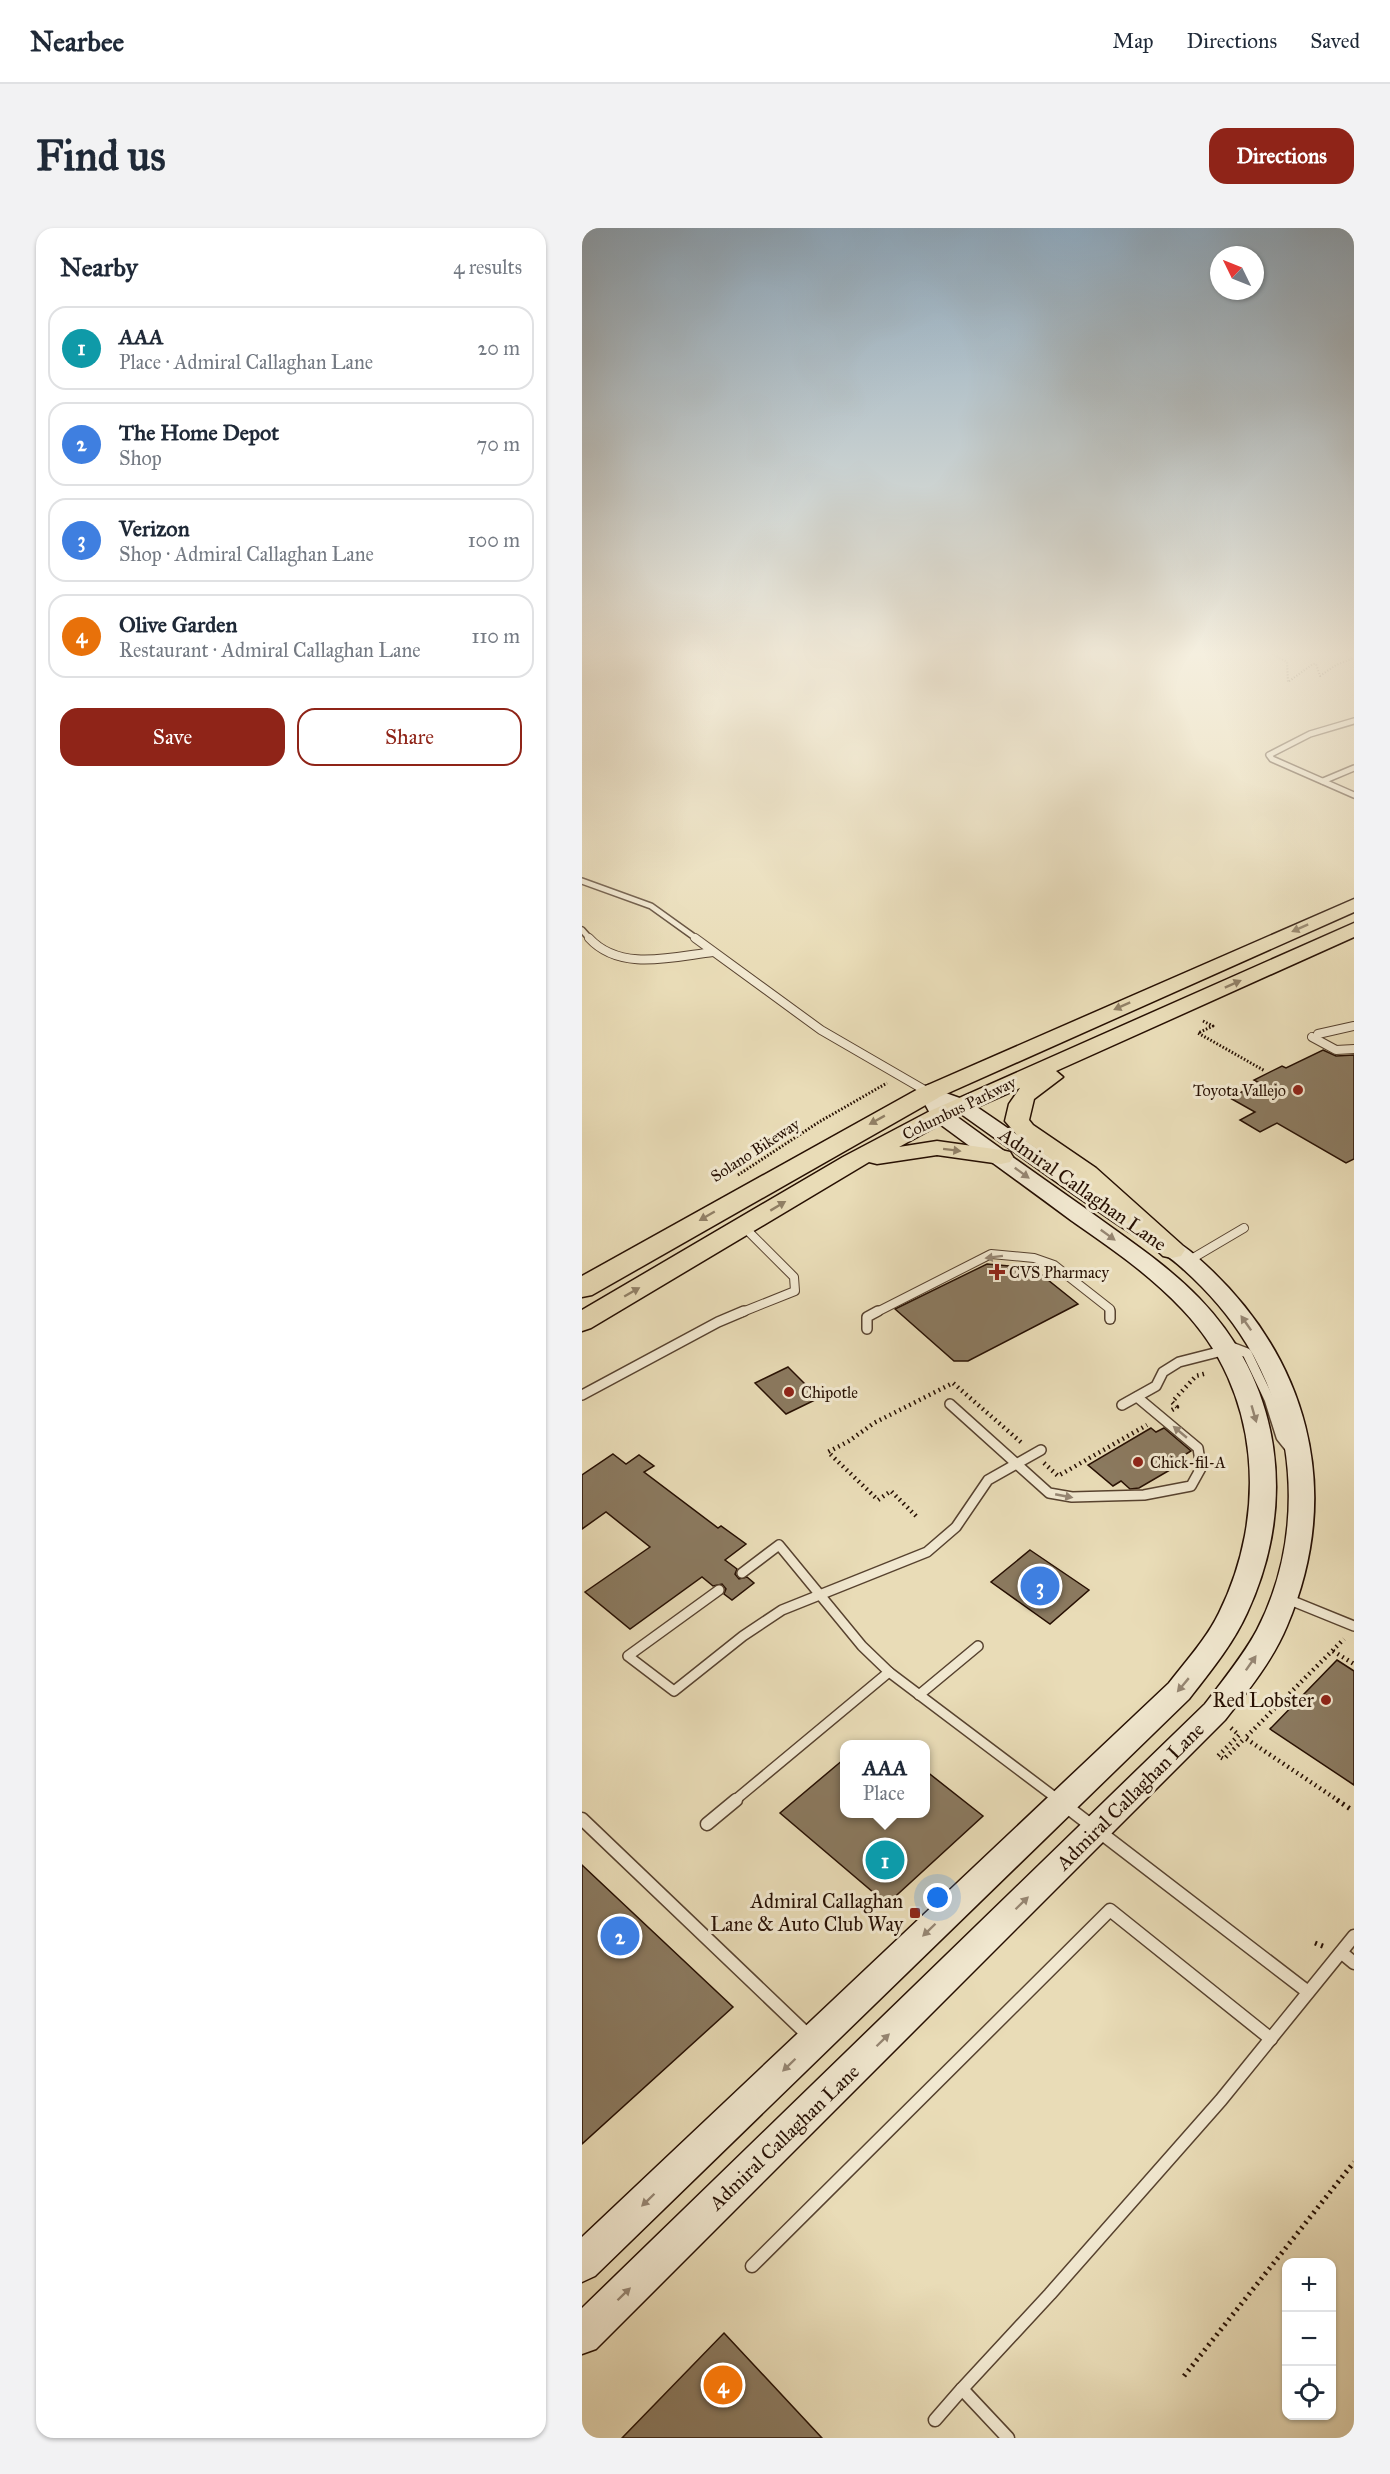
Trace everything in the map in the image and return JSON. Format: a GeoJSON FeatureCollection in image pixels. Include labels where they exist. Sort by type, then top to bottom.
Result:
{"type":"FeatureCollection","features":[{"type":"Feature","properties":{"kind":"highway","name":"Columbus Parkway"},"geometry":{"type":"LineString","coordinates":[[582,1288],[944,1104]]}},
{"type":"Feature","properties":{"kind":"main road","name":"Columbus Parkway"},"geometry":{"type":"LineString","coordinates":[[582,1322],[852,1162],[944,1104],[1354,905]]}},
{"type":"Feature","properties":{"kind":"main road","name":"Columbus Parkway"},"geometry":{"type":"LineString","coordinates":[[944,1104],[1180,1008],[1354,929]]}},
{"type":"Feature","properties":{"kind":"main road"},"geometry":{"type":"LineString","coordinates":[[1180,1008],[1027,1091],[1019,1105],[1017,1121],[1025,1130],[1087,1173],[1180,1255]]}},
{"type":"Feature","properties":{"kind":"main road","name":"Admiral Callaghan Lane"},"geometry":{"type":"LineString","coordinates":[[582,2263],[1179,1691],[1219,1639],[1245,1586],[1260,1536],[1264,1508],[1264,1464],[1253,1408],[1235,1364],[1209,1323],[1178,1288],[1119,1242],[1001,1157],[944,1104]]}},
{"type":"Feature","properties":{"kind":"main road","name":"Admiral Callaghan Lane"},"geometry":{"type":"LineString","coordinates":[[582,2335],[1215,1712],[1257,1656],[1285,1598],[1300,1543],[1304,1484],[1301,1457],[1289,1406],[1269,1358],[1230,1302],[1180,1255],[944,1104]]}},
{"type":"Feature","properties":{"kind":"main road"},"geometry":{"type":"LineString","coordinates":[[852,1162],[937,1148],[1001,1157]]}},
{"type":"Feature","properties":{"kind":"lane"},"geometry":{"type":"LineString","coordinates":[[1270,755],[1272,759],[1354,795]]}},
{"type":"Feature","properties":{"kind":"lane"},"geometry":{"type":"LineString","coordinates":[[1323,781],[1354,768]]}},
{"type":"Feature","properties":{"kind":"lane"},"geometry":{"type":"LineString","coordinates":[[582,881],[651,906],[821,1030],[901,1075],[944,1104]]}},
{"type":"Feature","properties":{"kind":"lane"},"geometry":{"type":"LineString","coordinates":[[582,930],[600,950],[612,956],[657,958],[713,952]]}},
{"type":"Feature","properties":{"kind":"lane"},"geometry":{"type":"LineString","coordinates":[[1354,1026],[1315,1035],[1336,1050],[1354,1049]]}},
{"type":"Feature","properties":{"kind":"lane"},"geometry":{"type":"LineString","coordinates":[[582,1395],[718,1322],[795,1291],[794,1277],[744,1227]]}},
{"type":"Feature","properties":{"kind":"lane"},"geometry":{"type":"LineString","coordinates":[[1180,1255],[1244,1228]]}},
{"type":"Feature","properties":{"kind":"lane"},"geometry":{"type":"LineString","coordinates":[[867,1329],[867,1317],[992,1254],[1034,1258],[1054,1265],[1110,1309],[1110,1319]]}},
{"type":"Feature","properties":{"kind":"lane"},"geometry":{"type":"LineString","coordinates":[[1122,1405],[1155,1386],[1163,1372],[1179,1362],[1234,1347],[1247,1353],[1269,1399],[1281,1437],[1301,1457]]}},
{"type":"Feature","properties":{"kind":"lane"},"geometry":{"type":"LineString","coordinates":[[950,1404],[1049,1493],[1070,1499],[1155,1494],[1191,1486],[1202,1469],[1202,1458],[1198,1448],[1137,1397]]}},
{"type":"Feature","properties":{"kind":"lane"},"geometry":{"type":"LineString","coordinates":[[719,1590],[628,1656],[674,1691],[742,1636],[782,1610],[927,1552],[956,1527],[988,1480],[1041,1450]]}},
{"type":"Feature","properties":{"kind":"lane"},"geometry":{"type":"LineString","coordinates":[[742,1573],[779,1545],[861,1646],[889,1672],[1063,1802],[1308,1992]]}},
{"type":"Feature","properties":{"kind":"lane"},"geometry":{"type":"LineString","coordinates":[[1285,1598],[1354,1626]]}},
{"type":"Feature","properties":{"kind":"lane"},"geometry":{"type":"LineString","coordinates":[[919,1695],[978,1646]]}},
{"type":"Feature","properties":{"kind":"lane"},"geometry":{"type":"LineString","coordinates":[[707,1824],[889,1672]]}},
{"type":"Feature","properties":{"kind":"lane"},"geometry":{"type":"LineString","coordinates":[[582,1819],[814,2040]]}},
{"type":"Feature","properties":{"kind":"lane"},"geometry":{"type":"LineString","coordinates":[[752,2266],[1110,1910],[1271,2039]]}},
{"type":"Feature","properties":{"kind":"lane"},"geometry":{"type":"LineString","coordinates":[[935,2420],[1167,2162],[1354,1936]]}},
{"type":"Feature","properties":{"kind":"lane"},"geometry":{"type":"LineString","coordinates":[[1342,1953],[1354,1963]]}},
{"type":"Feature","properties":{"kind":"lane"},"geometry":{"type":"LineString","coordinates":[[962,2389],[1008,2438]]}},
{"type":"Feature","properties":{"kind":"path"},"geometry":{"type":"LineString","coordinates":[[1203,1021],[1213,1026],[1198,1033],[1265,1071]]}},
{"type":"Feature","properties":{"kind":"path","name":"Solano Bikeway"},"geometry":{"type":"LineString","coordinates":[[738,1175],[862,1096],[901,1075]]}},
{"type":"Feature","properties":{"kind":"path"},"geometry":{"type":"LineString","coordinates":[[1225,1724],[1239,1735],[1218,1756],[1224,1760],[1344,1639]]}},
{"type":"Feature","properties":{"kind":"path"},"geometry":{"type":"LineString","coordinates":[[1333,1651],[1354,1664]]}},
{"type":"Feature","properties":{"kind":"path"},"geometry":{"type":"LineString","coordinates":[[1245,1738],[1352,1810]]}},
{"type":"Feature","properties":{"kind":"path"},"geometry":{"type":"LineString","coordinates":[[1184,2376],[1354,2163]]}},
{"type":"Feature","properties":{"kind":"building"},"geometry":{"type":"Polygon","coordinates":[[[1323,1050],[1336,1056],[1354,1055],[1354,1159],[1346,1163],[1277,1123],[1260,1132],[1240,1120],[1255,1112],[1230,1098],[1259,1083],[1254,1080],[1323,1050]]]}},
{"type":"Feature","properties":{"kind":"building","name":"CVS Pharmacy"},"geometry":{"type":"Polygon","coordinates":[[[987,1264],[1033,1268],[1078,1304],[968,1361],[954,1361],[895,1309],[987,1264]]]}},
{"type":"Feature","properties":{"kind":"building"},"geometry":{"type":"Polygon","coordinates":[[[788,1367],[819,1398],[786,1414],[755,1383],[788,1367]]]}},
{"type":"Feature","properties":{"kind":"building","name":"Chick-fil-A"},"geometry":{"type":"Polygon","coordinates":[[[1151,1428],[1156,1432],[1164,1428],[1191,1451],[1183,1456],[1187,1460],[1139,1488],[1130,1489],[1121,1481],[1113,1486],[1088,1465],[1151,1428]]]}},
{"type":"Feature","properties":{"kind":"building"},"geometry":{"type":"Polygon","coordinates":[[[613,1454],[626,1464],[639,1455],[654,1466],[644,1472],[718,1528],[721,1526],[746,1544],[725,1560],[737,1569],[735,1574],[739,1579],[747,1577],[754,1583],[732,1600],[724,1594],[726,1589],[722,1584],[713,1586],[702,1577],[630,1629],[585,1592],[650,1547],[606,1512],[582,1529],[582,1475],[613,1454]]]}},
{"type":"Feature","properties":{"kind":"building"},"geometry":{"type":"Polygon","coordinates":[[[1030,1550],[1089,1590],[1050,1624],[991,1582],[1030,1550]]]}},
{"type":"Feature","properties":{"kind":"building","name":"Red Lobster"},"geometry":{"type":"Polygon","coordinates":[[[1337,1660],[1354,1671],[1354,1785],[1270,1729],[1337,1660]]]}},
{"type":"Feature","properties":{"kind":"building"},"geometry":{"type":"Polygon","coordinates":[[[840,1762],[840,1818],[930,1818],[930,1774],[983,1816],[887,1904],[780,1813],[840,1762]]]}},
{"type":"Feature","properties":{"kind":"building"},"geometry":{"type":"Polygon","coordinates":[[[582,1865],[733,2007],[582,2144],[582,1865]]]}},
{"type":"Feature","properties":{"kind":"building"},"geometry":{"type":"Polygon","coordinates":[[[724,2333],[822,2438],[622,2438],[724,2333]]]}},
{"type":"Feature","properties":{"kind":"place","name":"Toyota Vallejo"},"geometry":{"type":"Point","coordinates":[1298,1090]}},
{"type":"Feature","properties":{"kind":"place","name":"CVS Pharmacy"},"geometry":{"type":"Point","coordinates":[997,1272]}},
{"type":"Feature","properties":{"kind":"place","name":"Chipotle"},"geometry":{"type":"Point","coordinates":[789,1392]}},
{"type":"Feature","properties":{"kind":"place","name":"Chick-fil-A"},"geometry":{"type":"Point","coordinates":[1138,1462]}},
{"type":"Feature","properties":{"kind":"place","name":"Verizon"},"geometry":{"type":"Point","coordinates":[1040,1586]}},
{"type":"Feature","properties":{"kind":"place","name":"Red Lobster"},"geometry":{"type":"Point","coordinates":[1326,1700]}},
{"type":"Feature","properties":{"kind":"place","name":"AAA"},"geometry":{"type":"Point","coordinates":[885,1860]}},
{"type":"Feature","properties":{"kind":"place","name":"Admiral Callaghan Lane & Auto Club Way"},"geometry":{"type":"Point","coordinates":[915,1913]}},
{"type":"Feature","properties":{"kind":"place","name":"The Home Depot"},"geometry":{"type":"Point","coordinates":[620,1936]}},
{"type":"Feature","properties":{"kind":"place","name":"Olive Garden"},"geometry":{"type":"Point","coordinates":[723,2385]}}]}
